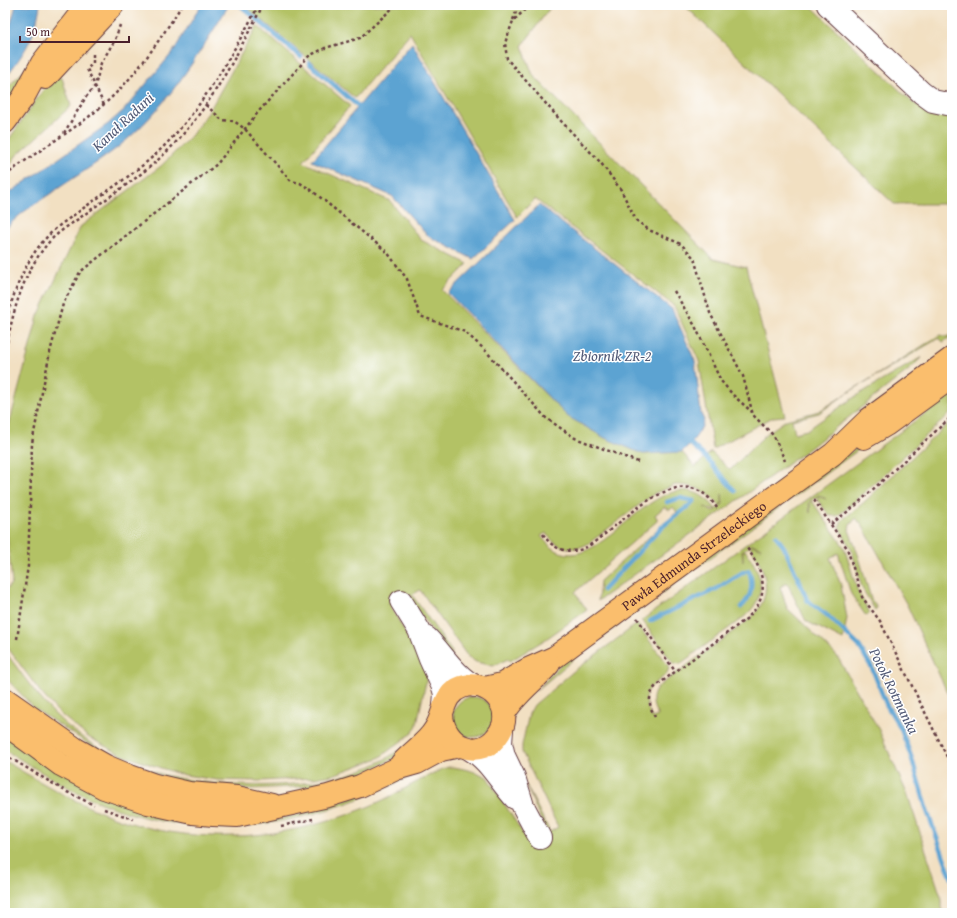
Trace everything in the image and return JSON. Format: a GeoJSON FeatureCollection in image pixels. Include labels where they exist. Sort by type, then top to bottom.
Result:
{"type":"FeatureCollection","features":[{"type":"Feature","properties":{"kind":"main road"},"geometry":{"type":"LineString","coordinates":[[5,122],[23,98],[42,64],[87,5]]}},
{"type":"Feature","properties":{"kind":"main road"},"geometry":{"type":"LineString","coordinates":[[23,98],[117,11]]}},
{"type":"Feature","properties":{"kind":"main road","name":"Pawła Edmunda Strzeleckiego"},"geometry":{"type":"LineString","coordinates":[[480,687],[502,684],[528,669],[555,657],[833,454],[869,419],[952,358]]}},
{"type":"Feature","properties":{"kind":"main road","name":"Pawła Edmunda Strzeleckiego"},"geometry":{"type":"LineString","coordinates":[[833,454],[886,425],[952,377]]}},
{"type":"Feature","properties":{"kind":"main road","name":"Pawła Edmunda Strzeleckiego"},"geometry":{"type":"LineString","coordinates":[[503,722],[513,700],[536,680],[555,657]]}},
{"type":"Feature","properties":{"kind":"main road"},"geometry":{"type":"LineString","coordinates":[[5,724],[61,764],[104,788],[148,803],[193,813],[237,816],[334,794],[372,781],[396,769],[417,763],[441,750],[484,746],[492,742],[503,722],[498,698],[480,687],[461,688],[453,692],[430,735],[410,753],[396,769]]}},
{"type":"Feature","properties":{"kind":"main road"},"geometry":{"type":"LineString","coordinates":[[5,688],[14,705],[76,749],[102,764],[134,778],[189,793],[237,798],[277,806]]}},
{"type":"Feature","properties":{"kind":"main road"},"geometry":{"type":"LineString","coordinates":[[443,710],[442,721],[448,736],[464,747]]}},
{"type":"Feature","properties":{"kind":"street"},"geometry":{"type":"LineString","coordinates":[[828,5],[922,93],[933,101],[952,105]]}},
{"type":"Feature","properties":{"kind":"street"},"geometry":{"type":"LineString","coordinates":[[401,601],[419,630],[444,690],[443,710]]}},
{"type":"Feature","properties":{"kind":"street"},"geometry":{"type":"LineString","coordinates":[[419,630],[441,652],[458,674],[480,687]]}},
{"type":"Feature","properties":{"kind":"street"},"geometry":{"type":"LineString","coordinates":[[503,722],[502,750],[514,777],[522,806]]}},
{"type":"Feature","properties":{"kind":"street"},"geometry":{"type":"LineString","coordinates":[[464,747],[486,761],[502,784],[522,806],[540,838]]}},
{"type":"Feature","properties":{"kind":"path"},"geometry":{"type":"LineString","coordinates":[[5,176],[104,105],[130,78],[164,33],[182,5]]}},
{"type":"Feature","properties":{"kind":"path"},"geometry":{"type":"LineString","coordinates":[[5,354],[12,320],[23,286],[35,262],[49,242],[161,157],[197,118],[246,38],[248,27],[259,5]]}},
{"type":"Feature","properties":{"kind":"path"},"geometry":{"type":"LineString","coordinates":[[5,325],[18,285],[36,249],[48,235],[146,163],[169,142],[196,109],[263,5]]}},
{"type":"Feature","properties":{"kind":"path"},"geometry":{"type":"LineString","coordinates":[[17,639],[28,566],[32,443],[50,352],[63,304],[80,272],[217,164],[259,111],[309,56],[324,48],[360,38],[396,5]]}},
{"type":"Feature","properties":{"kind":"path"},"geometry":{"type":"LineString","coordinates":[[515,5],[516,12],[505,43],[507,59],[561,121],[601,162],[621,190],[636,220],[649,230],[681,244],[694,258],[710,313],[743,376],[752,413]]}},
{"type":"Feature","properties":{"kind":"path"},"geometry":{"type":"LineString","coordinates":[[513,21],[530,5]]}},
{"type":"Feature","properties":{"kind":"path"},"geometry":{"type":"LineString","coordinates":[[63,135],[86,97],[95,86],[101,63],[115,40],[117,11]]}},
{"type":"Feature","properties":{"kind":"path"},"geometry":{"type":"LineString","coordinates":[[87,69],[104,105]]}},
{"type":"Feature","properties":{"kind":"path"},"geometry":{"type":"LineString","coordinates":[[206,105],[222,120],[234,121],[245,129],[291,181],[300,183],[310,190],[387,252],[407,279],[420,316],[465,332],[485,350],[546,418],[575,438],[638,462]]}},
{"type":"Feature","properties":{"kind":"path"},"geometry":{"type":"LineString","coordinates":[[674,291],[695,326],[721,381],[752,413],[758,422],[774,436],[785,461]]}},
{"type":"Feature","properties":{"kind":"path"},"geometry":{"type":"LineString","coordinates":[[831,524],[855,506],[952,416]]}},
{"type":"Feature","properties":{"kind":"path"},"geometry":{"type":"LineString","coordinates":[[543,534],[558,548],[569,551],[583,549],[654,496],[671,489],[685,488],[698,491],[707,496],[717,508]]}},
{"type":"Feature","properties":{"kind":"path"},"geometry":{"type":"LineString","coordinates":[[814,500],[847,548],[858,587],[869,608],[880,621],[952,767]]}},
{"type":"Feature","properties":{"kind":"path"},"geometry":{"type":"LineString","coordinates":[[655,716],[650,704],[651,692],[657,684],[746,619],[757,607],[763,591],[762,576],[757,563],[747,548]]}},
{"type":"Feature","properties":{"kind":"path"},"geometry":{"type":"LineString","coordinates":[[636,618],[675,671]]}},
{"type":"Feature","properties":{"kind":"green space"},"geometry":{"type":"Polygon","coordinates":[[[244,5],[552,5],[522,46],[533,75],[713,259],[746,267],[785,416],[773,417],[713,449],[699,361],[674,306],[535,199],[517,217],[410,33],[355,98],[244,5]]]}},
{"type":"Feature","properties":{"kind":"green space"},"geometry":{"type":"Polygon","coordinates":[[[684,5],[810,5],[913,103],[952,117],[952,204],[894,204],[684,5]]]}},
{"type":"Feature","properties":{"kind":"green space"},"geometry":{"type":"Polygon","coordinates":[[[257,26],[350,106],[303,162],[390,201],[421,240],[468,264],[442,290],[567,416],[605,438],[643,454],[682,452],[695,467],[711,452],[730,470],[766,434],[786,420],[819,411],[848,393],[819,413],[792,420],[795,433],[807,430],[856,396],[922,357],[911,368],[810,448],[598,601],[600,581],[677,512],[673,507],[670,510],[664,507],[655,515],[657,521],[575,592],[587,610],[546,639],[510,661],[508,659],[493,666],[476,662],[468,657],[420,590],[412,595],[452,652],[451,658],[408,597],[391,607],[422,662],[427,677],[416,728],[412,733],[379,758],[333,775],[314,778],[260,781],[217,780],[179,774],[122,755],[88,737],[59,713],[41,693],[5,644],[5,591],[12,583],[7,534],[5,532],[5,440],[38,316],[81,226],[161,166],[191,136],[208,113],[257,26]],[[675,485],[655,493],[583,546],[577,548],[565,547],[555,542],[546,533],[541,536],[561,553],[582,552],[604,540],[649,504],[671,493],[694,492],[716,509],[714,510],[704,507],[713,512],[723,504],[722,494],[722,504],[720,506],[711,496],[706,493],[689,486],[675,485]]]}},
{"type":"Feature","properties":{"kind":"green space"},"geometry":{"type":"Polygon","coordinates":[[[39,55],[5,107],[5,90],[39,55]]]}},
{"type":"Feature","properties":{"kind":"green space"},"geometry":{"type":"Polygon","coordinates":[[[59,76],[62,78],[71,106],[16,156],[5,173],[5,145],[43,90],[59,76]]]}},
{"type":"Feature","properties":{"kind":"green space"},"geometry":{"type":"Polygon","coordinates":[[[952,334],[952,336],[943,342],[939,338],[861,385],[940,335],[947,337],[952,334]]]}},
{"type":"Feature","properties":{"kind":"green space"},"geometry":{"type":"Polygon","coordinates":[[[952,394],[952,412],[844,511],[837,516],[830,516],[816,498],[818,496],[826,499],[819,495],[809,502],[810,513],[810,503],[812,501],[844,547],[858,592],[870,613],[866,616],[851,594],[838,553],[830,558],[841,585],[847,618],[843,640],[806,621],[787,583],[780,587],[787,608],[837,656],[879,730],[908,796],[942,900],[942,913],[5,913],[5,761],[61,793],[114,817],[141,826],[201,836],[253,835],[310,826],[346,815],[381,801],[449,767],[458,768],[487,777],[530,844],[547,834],[526,785],[550,832],[558,827],[522,752],[522,745],[529,714],[534,705],[575,670],[637,624],[669,667],[667,673],[653,685],[646,697],[647,706],[652,718],[658,716],[654,708],[653,697],[659,686],[750,619],[758,610],[763,601],[765,592],[764,574],[756,555],[750,546],[752,545],[761,548],[752,544],[742,551],[743,561],[743,551],[745,550],[756,567],[759,576],[760,593],[752,609],[744,617],[680,664],[673,663],[642,620],[952,394]]]}},
{"type":"Feature","properties":{"kind":"green space"},"geometry":{"type":"Polygon","coordinates":[[[952,420],[952,703],[907,605],[862,525],[856,518],[850,525],[849,530],[859,557],[871,599],[877,608],[875,610],[862,588],[852,551],[839,527],[842,520],[862,504],[952,420]]]}},
{"type":"Feature","properties":{"kind":"green space"},"geometry":{"type":"Polygon","coordinates":[[[887,429],[588,647],[536,691],[564,661],[843,457],[887,429]]]}},
{"type":"Feature","properties":{"kind":"green space"},"geometry":{"type":"Polygon","coordinates":[[[5,651],[48,707],[57,717],[79,735],[124,761],[174,777],[199,782],[225,784],[293,784],[340,777],[370,767],[398,751],[395,758],[353,778],[318,786],[247,789],[182,783],[110,758],[35,709],[5,677],[5,651]]]}},
{"type":"Feature","properties":{"kind":"green space"},"geometry":{"type":"Polygon","coordinates":[[[477,697],[484,700],[490,706],[493,717],[492,725],[484,734],[477,737],[469,737],[462,734],[454,725],[453,713],[456,706],[465,698],[477,697]]]}},
{"type":"Feature","properties":{"kind":"green space"},"geometry":{"type":"Polygon","coordinates":[[[5,732],[263,821],[283,818],[323,807],[419,772],[381,790],[342,805],[303,817],[263,824],[223,827],[183,824],[142,817],[101,803],[76,791],[5,750],[5,732]]]}},
{"type":"Feature","properties":{"kind":"water"},"geometry":{"type":"Polygon","coordinates":[[[16,5],[40,5],[32,36],[24,52],[5,78],[5,33],[11,23],[16,5]]]}},
{"type":"Feature","properties":{"kind":"water","name":"Kanał Raduni"},"geometry":{"type":"Polygon","coordinates":[[[201,5],[229,5],[192,63],[151,117],[117,148],[24,212],[5,230],[5,196],[108,124],[124,110],[173,52],[201,5]]]}},
{"type":"Feature","properties":{"kind":"water"},"geometry":{"type":"Polygon","coordinates":[[[412,43],[515,220],[473,259],[428,236],[392,196],[312,161],[412,43]]]}},
{"type":"Feature","properties":{"kind":"water","name":"Zbiornik ZR-2"},"geometry":{"type":"Polygon","coordinates":[[[539,205],[672,309],[695,361],[701,414],[704,420],[698,433],[682,452],[643,454],[605,438],[567,416],[448,293],[539,205]]]}},
{"type":"Feature","properties":{"kind":"waterway","name":"Potok Rotmanka"},"geometry":{"type":"LineString","coordinates":[[240,5],[301,57]]}},
{"type":"Feature","properties":{"kind":"waterway","name":"Potok Rotmanka"},"geometry":{"type":"LineString","coordinates":[[309,63],[358,106]]}},
{"type":"Feature","properties":{"kind":"waterway","name":"Potok Rotmanka"},"geometry":{"type":"LineString","coordinates":[[691,444],[707,459],[735,491]]}},
{"type":"Feature","properties":{"kind":"waterway"},"geometry":{"type":"LineString","coordinates":[[667,502],[680,498],[694,501]]}},
{"type":"Feature","properties":{"kind":"waterway"},"geometry":{"type":"LineString","coordinates":[[603,590],[662,527],[691,504]]}},
{"type":"Feature","properties":{"kind":"waterway","name":"Potok Rotmanka"},"geometry":{"type":"LineString","coordinates":[[776,536],[784,547],[808,601],[828,616],[859,646],[872,668],[886,704],[901,729],[912,759],[926,808],[952,879]]}},
{"type":"Feature","properties":{"kind":"waterway"},"geometry":{"type":"LineString","coordinates":[[650,621],[716,589],[745,571]]}},
{"type":"Feature","properties":{"kind":"waterway"},"geometry":{"type":"LineString","coordinates":[[741,607],[747,600],[751,591],[751,576],[749,571]]}}]}
